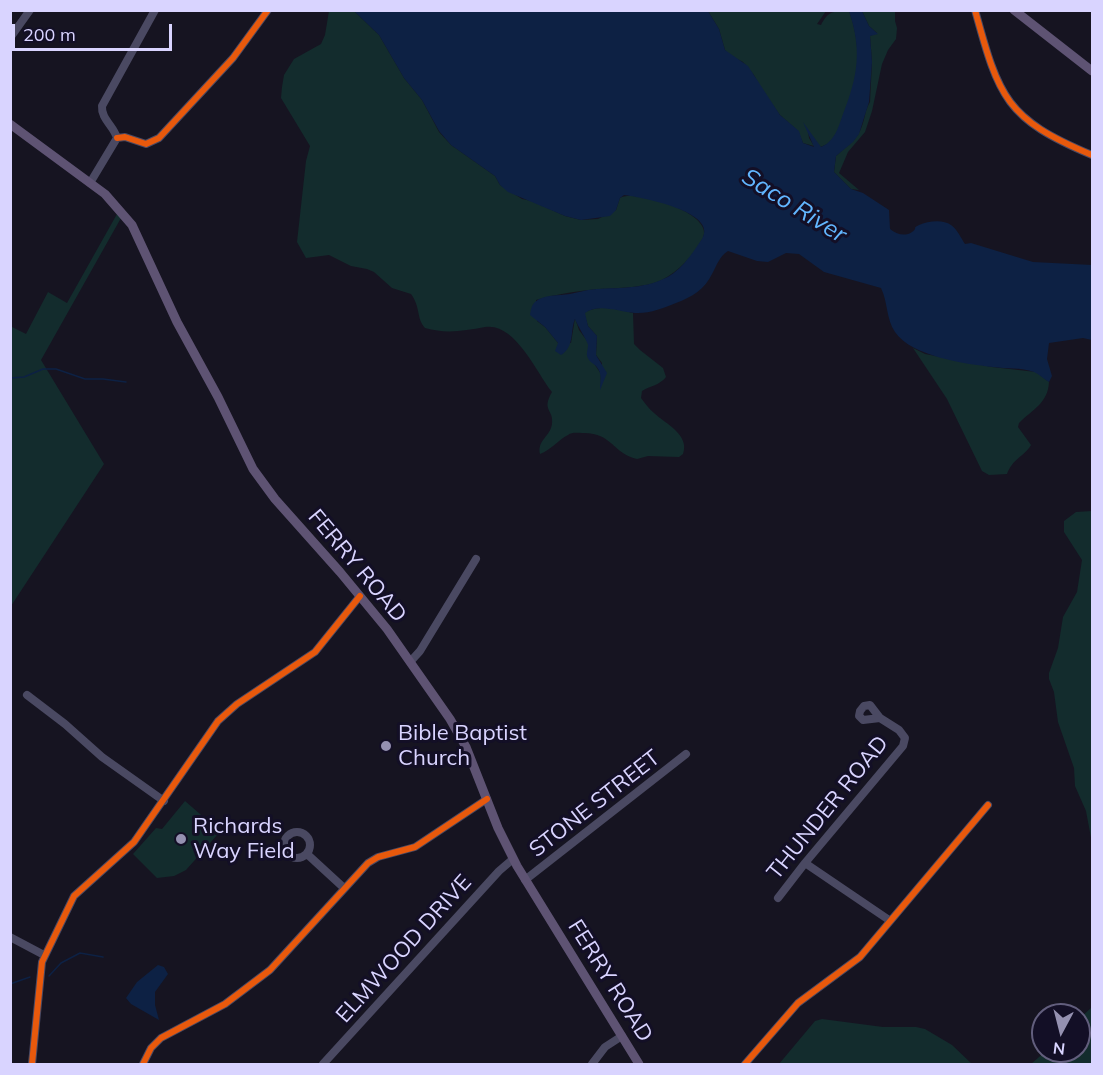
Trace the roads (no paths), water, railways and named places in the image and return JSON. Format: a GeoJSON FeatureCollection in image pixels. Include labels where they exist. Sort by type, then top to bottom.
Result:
{"type":"FeatureCollection","features":[{"type":"Feature","properties":{"kind":"main road"},"geometry":{"type":"LineString","coordinates":[[1014,10],[1092,71]]}},
{"type":"Feature","properties":{"kind":"main road","name":"FERRY ROAD"},"geometry":{"type":"LineString","coordinates":[[10,124],[115,203],[132,225],[177,322],[259,478],[362,599],[457,729],[513,859],[639,1065]]}},
{"type":"Feature","properties":{"kind":"street"},"geometry":{"type":"LineString","coordinates":[[10,38],[30,10]]}},
{"type":"Feature","properties":{"kind":"street"},"geometry":{"type":"LineString","coordinates":[[90,183],[117,138],[115,130],[102,114],[102,106],[156,10]]}},
{"type":"Feature","properties":{"kind":"street"},"geometry":{"type":"LineString","coordinates":[[117,138],[126,137],[143,144],[156,141],[233,58],[268,10]]}},
{"type":"Feature","properties":{"kind":"street"},"geometry":{"type":"LineString","coordinates":[[975,10],[996,80],[1011,105],[1029,123],[1046,134],[1092,155]]}},
{"type":"Feature","properties":{"kind":"street"},"geometry":{"type":"LineString","coordinates":[[410,662],[420,651],[476,559]]}},
{"type":"Feature","properties":{"kind":"street"},"geometry":{"type":"LineString","coordinates":[[32,1065],[39,982],[44,955],[76,893],[131,846],[222,717],[237,704],[315,652],[362,599]]}},
{"type":"Feature","properties":{"kind":"street"},"geometry":{"type":"LineString","coordinates":[[27,695],[65,724],[102,757],[164,801]]}},
{"type":"Feature","properties":{"kind":"street","name":"THUNDER ROAD"},"geometry":{"type":"LineString","coordinates":[[778,898],[903,746],[905,738],[902,733],[880,718]]}},
{"type":"Feature","properties":{"kind":"street","name":"STONE STREET"},"geometry":{"type":"LineString","coordinates":[[525,880],[686,754]]}},
{"type":"Feature","properties":{"kind":"street"},"geometry":{"type":"LineString","coordinates":[[143,1065],[151,1048],[161,1038],[225,1004],[258,980],[364,867],[375,859],[416,847],[487,799]]}},
{"type":"Feature","properties":{"kind":"street"},"geometry":{"type":"LineString","coordinates":[[745,1065],[798,1003],[860,957],[988,805]]}},
{"type":"Feature","properties":{"kind":"street"},"geometry":{"type":"LineString","coordinates":[[307,854],[344,888]]}},
{"type":"Feature","properties":{"kind":"street","name":"ELMWOOD DRIVE"},"geometry":{"type":"LineString","coordinates":[[323,1065],[499,871],[513,859]]}},
{"type":"Feature","properties":{"kind":"street"},"geometry":{"type":"LineString","coordinates":[[805,863],[889,920]]}},
{"type":"Feature","properties":{"kind":"street"},"geometry":{"type":"LineString","coordinates":[[10,937],[44,955]]}},
{"type":"Feature","properties":{"kind":"street"},"geometry":{"type":"LineString","coordinates":[[592,1065],[608,1045],[622,1036]]}},
{"type":"Feature","properties":{"kind":"water","name":"Saco River"},"geometry":{"type":"Polygon","coordinates":[[[354,11],[708,11],[719,29],[725,50],[748,66],[780,115],[799,131],[803,143],[814,147],[803,122],[821,147],[835,134],[855,75],[856,38],[849,11],[862,11],[869,26],[878,34],[870,36],[872,62],[869,102],[859,134],[836,156],[834,172],[851,189],[863,193],[889,210],[890,229],[898,233],[909,234],[917,226],[927,222],[944,222],[957,231],[965,244],[971,243],[1033,262],[1092,265],[1092,340],[1083,338],[1049,343],[1047,359],[1052,376],[1049,382],[1029,370],[954,361],[913,347],[895,332],[888,316],[881,288],[824,272],[799,254],[786,253],[768,262],[757,261],[728,251],[720,259],[706,284],[682,301],[645,313],[603,308],[585,313],[588,326],[597,336],[596,355],[607,373],[600,390],[600,372],[588,358],[588,343],[575,319],[570,343],[561,355],[555,351],[558,343],[545,327],[530,315],[533,305],[538,299],[547,296],[624,288],[652,283],[668,277],[684,263],[702,239],[704,229],[699,221],[676,208],[624,195],[610,216],[581,220],[565,216],[508,192],[495,176],[451,145],[439,131],[422,100],[404,78],[379,35],[354,11]]]}},
{"type":"Feature","properties":{"kind":"water"},"geometry":{"type":"Polygon","coordinates":[[[158,965],[164,967],[168,974],[155,992],[155,1005],[159,1020],[131,1004],[126,998],[137,982],[158,965]]]}},
{"type":"Feature","properties":{"kind":"waterway"},"geometry":{"type":"LineString","coordinates":[[10,378],[24,377],[43,369],[56,369],[85,379],[126,382]]}},
{"type":"Feature","properties":{"kind":"waterway"},"geometry":{"type":"LineString","coordinates":[[49,976],[61,963],[80,953],[103,957]]}},
{"type":"Feature","properties":{"kind":"waterway"},"geometry":{"type":"LineString","coordinates":[[10,984],[30,977]]}},
{"type":"Feature","properties":{"kind":"place","name":"Bible Baptist Church"},"geometry":{"type":"Point","coordinates":[386,746]}},
{"type":"Feature","properties":{"kind":"place","name":"Richards Way Field"},"geometry":{"type":"Point","coordinates":[181,839]}}]}
